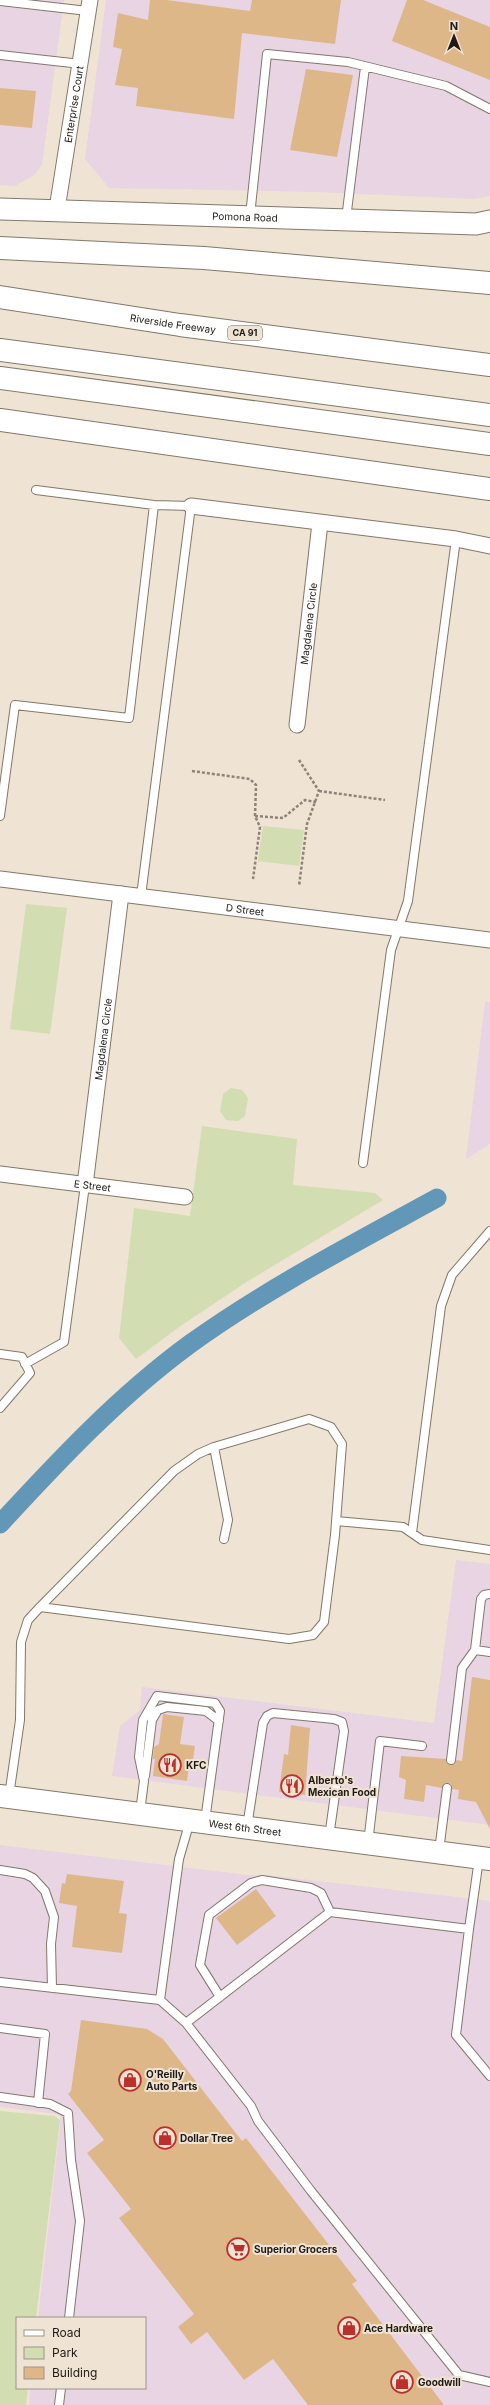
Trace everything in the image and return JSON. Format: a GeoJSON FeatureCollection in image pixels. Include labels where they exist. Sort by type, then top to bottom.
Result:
{"type":"FeatureCollection","features":[{"type":"Feature","properties":{"kind":"main road","name":"Pomona Road"},"geometry":{"type":"LineString","coordinates":[[0,209],[476,224],[490,221]]}},
{"type":"Feature","properties":{"kind":"main road"},"geometry":{"type":"LineString","coordinates":[[0,248],[204,258],[490,283]]}},
{"type":"Feature","properties":{"kind":"main road","name":"Riverside Freeway"},"geometry":{"type":"LineString","coordinates":[[0,297],[180,325],[490,365]]}},
{"type":"Feature","properties":{"kind":"main road"},"geometry":{"type":"LineString","coordinates":[[0,350],[490,415]]}},
{"type":"Feature","properties":{"kind":"main road"},"geometry":{"type":"LineString","coordinates":[[0,378],[490,444]]}},
{"type":"Feature","properties":{"kind":"main road"},"geometry":{"type":"LineString","coordinates":[[0,420],[490,489]]}},
{"type":"Feature","properties":{"kind":"main road","name":"West 6th Street"},"geometry":{"type":"LineString","coordinates":[[5,1796],[484,1859]]}},
{"type":"Feature","properties":{"kind":"street","name":"Enterprise Court"},"geometry":{"type":"LineString","coordinates":[[57,210],[89,5]]}},
{"type":"Feature","properties":{"kind":"street"},"geometry":{"type":"LineString","coordinates":[[191,506],[456,539],[490,546]]}},
{"type":"Feature","properties":{"kind":"street","name":"Magdalena Circle"},"geometry":{"type":"LineString","coordinates":[[297,725],[320,523]]}},
{"type":"Feature","properties":{"kind":"street","name":"D Street"},"geometry":{"type":"LineString","coordinates":[[0,879],[490,940]]}},
{"type":"Feature","properties":{"kind":"street","name":"Magdalena Circle"},"geometry":{"type":"LineString","coordinates":[[85,1185],[121,894]]}},
{"type":"Feature","properties":{"kind":"street","name":"E Street"},"geometry":{"type":"LineString","coordinates":[[0,1174],[185,1197]]}},
{"type":"Feature","properties":{"kind":"lane"},"geometry":{"type":"LineString","coordinates":[[0,1],[89,5]]}},
{"type":"Feature","properties":{"kind":"lane"},"geometry":{"type":"LineString","coordinates":[[250,216],[267,54],[348,62],[446,86],[490,109]]}},
{"type":"Feature","properties":{"kind":"lane"},"geometry":{"type":"LineString","coordinates":[[0,55],[81,64]]}},
{"type":"Feature","properties":{"kind":"lane"},"geometry":{"type":"LineString","coordinates":[[346,220],[365,67]]}},
{"type":"Feature","properties":{"kind":"lane"},"geometry":{"type":"LineString","coordinates":[[36,490],[154,505],[191,506],[141,896]]}},
{"type":"Feature","properties":{"kind":"lane"},"geometry":{"type":"LineString","coordinates":[[0,816],[15,705],[128,718],[154,505]]}},
{"type":"Feature","properties":{"kind":"lane"},"geometry":{"type":"LineString","coordinates":[[363,1163],[391,950],[408,901],[456,539]]}},
{"type":"Feature","properties":{"kind":"lane"},"geometry":{"type":"LineString","coordinates":[[25,1364],[64,1342],[85,1185]]}},
{"type":"Feature","properties":{"kind":"lane"},"geometry":{"type":"LineString","coordinates":[[412,1533],[441,1306],[452,1275],[490,1232]]}},
{"type":"Feature","properties":{"kind":"lane"},"geometry":{"type":"LineString","coordinates":[[0,1354],[22,1357],[30,1373],[0,1408]]}},
{"type":"Feature","properties":{"kind":"lane"},"geometry":{"type":"LineString","coordinates":[[5,1796],[21,1709],[22,1642],[28,1620],[40,1607],[174,1471],[198,1454],[214,1447],[309,1419],[331,1427],[342,1444],[336,1521],[324,1622],[313,1635],[289,1639],[40,1607]]}},
{"type":"Feature","properties":{"kind":"lane"},"geometry":{"type":"LineString","coordinates":[[214,1447],[228,1520],[224,1539]]}},
{"type":"Feature","properties":{"kind":"lane"},"geometry":{"type":"LineString","coordinates":[[336,1521],[403,1527],[422,1540],[490,1550]]}},
{"type":"Feature","properties":{"kind":"lane"},"geometry":{"type":"LineString","coordinates":[[451,1760],[462,1668],[475,1650],[481,1599],[484,1595],[490,1594]]}},
{"type":"Feature","properties":{"kind":"lane"},"geometry":{"type":"LineString","coordinates":[[475,1650],[490,1652]]}},
{"type":"Feature","properties":{"kind":"lane"},"geometry":{"type":"LineString","coordinates":[[144,1781],[139,1757],[143,1720],[157,1696],[215,1703],[220,1711],[219,1721],[198,1821],[179,1858],[160,2000]]}},
{"type":"Feature","properties":{"kind":"lane"},"geometry":{"type":"LineString","coordinates":[[140,1813],[152,1720],[158,1710],[167,1706],[206,1711],[219,1721]]}},
{"type":"Feature","properties":{"kind":"lane"},"geometry":{"type":"LineString","coordinates":[[247,1827],[263,1724],[267,1716],[273,1713],[334,1719],[342,1722],[344,1731],[329,1838]]}},
{"type":"Feature","properties":{"kind":"lane"},"geometry":{"type":"LineString","coordinates":[[368,1843],[380,1741],[422,1746]]}},
{"type":"Feature","properties":{"kind":"lane"},"geometry":{"type":"LineString","coordinates":[[439,1852],[447,1788]]}},
{"type":"Feature","properties":{"kind":"lane"},"geometry":{"type":"LineString","coordinates":[[484,1859],[469,1929],[456,2035],[490,2076]]}},
{"type":"Feature","properties":{"kind":"lane"},"geometry":{"type":"LineString","coordinates":[[0,1870],[25,1874],[33,1878],[45,1891],[54,1917],[51,1944],[52,1988]]}},
{"type":"Feature","properties":{"kind":"lane"},"geometry":{"type":"LineString","coordinates":[[220,1997],[200,1965],[209,1915],[250,1883],[262,1880],[311,1888],[321,1893],[330,1912]]}},
{"type":"Feature","properties":{"kind":"lane"},"geometry":{"type":"LineString","coordinates":[[186,2023],[330,1912],[469,1929]]}},
{"type":"Feature","properties":{"kind":"lane"},"geometry":{"type":"LineString","coordinates":[[0,1982],[160,2000],[186,2023],[251,2106],[258,2121],[311,2191],[459,2375],[490,2382]]}},
{"type":"Feature","properties":{"kind":"lane"},"geometry":{"type":"LineString","coordinates":[[0,2028],[45,2034],[38,2102]]}},
{"type":"Feature","properties":{"kind":"lane"},"geometry":{"type":"LineString","coordinates":[[0,2097],[50,2104],[68,2113],[72,2160],[80,2221],[69,2317]]}},
{"type":"Feature","properties":{"kind":"lane"},"geometry":{"type":"LineString","coordinates":[[59,2405],[61,2389]]}},
{"type":"Feature","properties":{"kind":"path"},"geometry":{"type":"LineString","coordinates":[[299,760],[319,791],[307,824],[299,886]]}},
{"type":"Feature","properties":{"kind":"path"},"geometry":{"type":"LineString","coordinates":[[192,771],[254,781],[257,789],[255,816],[260,827],[253,879]]}},
{"type":"Feature","properties":{"kind":"path"},"geometry":{"type":"LineString","coordinates":[[319,791],[385,800]]}},
{"type":"Feature","properties":{"kind":"path"},"geometry":{"type":"LineString","coordinates":[[255,816],[283,818],[305,800],[316,802]]}},
{"type":"Feature","properties":{"kind":"shaded area"},"geometry":{"type":"Polygon","coordinates":[[[0,0],[64,0],[42,165],[34,175],[15,186],[0,185],[0,0]]]}},
{"type":"Feature","properties":{"kind":"shaded area"},"geometry":{"type":"Polygon","coordinates":[[[106,0],[490,0],[490,196],[474,199],[317,192],[109,188],[85,159],[106,0]]]}},
{"type":"Feature","properties":{"kind":"shaded area"},"geometry":{"type":"Polygon","coordinates":[[[485,1002],[490,1002],[490,1144],[466,1159],[485,1002]]]}},
{"type":"Feature","properties":{"kind":"shaded area"},"geometry":{"type":"Polygon","coordinates":[[[456,1560],[490,1564],[490,1825],[112,1776],[120,1726],[140,1710],[142,1687],[434,1723],[456,1560]]]}},
{"type":"Feature","properties":{"kind":"shaded area"},"geometry":{"type":"Polygon","coordinates":[[[0,1845],[248,1875],[266,1875],[490,1901],[490,2405],[29,2405],[30,2389],[146,2389],[146,2317],[38,2317],[61,2117],[56,2114],[0,2107],[0,1845]]]}},
{"type":"Feature","properties":{"kind":"green space"},"geometry":{"type":"Polygon","coordinates":[[[263,826],[304,830],[299,866],[258,861],[263,826]]]}},
{"type":"Feature","properties":{"kind":"green space"},"geometry":{"type":"Polygon","coordinates":[[[26,904],[67,908],[50,1034],[10,1029],[26,904]]]}},
{"type":"Feature","properties":{"kind":"green space"},"geometry":{"type":"Polygon","coordinates":[[[231,1088],[242,1090],[248,1098],[245,1116],[238,1121],[226,1120],[220,1111],[223,1094],[231,1088]]]}},
{"type":"Feature","properties":{"kind":"green space"},"geometry":{"type":"Polygon","coordinates":[[[202,1126],[297,1139],[293,1185],[375,1193],[383,1200],[248,1281],[179,1327],[136,1359],[119,1338],[134,1208],[190,1216],[202,1126]]]}},
{"type":"Feature","properties":{"kind":"green space"},"geometry":{"type":"Polygon","coordinates":[[[0,2111],[54,2116],[60,2120],[36,2317],[16,2317],[16,2389],[28,2389],[26,2405],[0,2405],[0,2111]]]}},
{"type":"Feature","properties":{"kind":"building"},"geometry":{"type":"Polygon","coordinates":[[[150,0],[167,0],[250,11],[252,0],[341,0],[335,44],[242,33],[234,119],[136,106],[138,88],[115,85],[122,49],[113,47],[118,13],[148,20],[150,0]]]}},
{"type":"Feature","properties":{"kind":"building"},"geometry":{"type":"Polygon","coordinates":[[[407,0],[423,0],[490,27],[490,80],[392,41],[407,0]]]}},
{"type":"Feature","properties":{"kind":"building"},"geometry":{"type":"Polygon","coordinates":[[[306,69],[353,75],[337,157],[290,150],[306,69]]]}},
{"type":"Feature","properties":{"kind":"building"},"geometry":{"type":"Polygon","coordinates":[[[0,88],[36,91],[32,128],[0,125],[0,88]]]}},
{"type":"Feature","properties":{"kind":"building"},"geometry":{"type":"Polygon","coordinates":[[[472,1677],[490,1680],[490,1829],[476,1802],[458,1799],[459,1790],[452,1789],[450,1783],[445,1783],[442,1788],[426,1785],[424,1802],[404,1799],[406,1780],[399,1777],[401,1756],[446,1759],[446,1762],[451,1765],[457,1760],[462,1761],[472,1677]]]}},
{"type":"Feature","properties":{"kind":"building"},"geometry":{"type":"Polygon","coordinates":[[[163,1714],[184,1717],[180,1744],[195,1746],[192,1767],[189,1767],[187,1781],[153,1776],[155,1759],[153,1759],[154,1747],[159,1744],[163,1714]]]}},
{"type":"Feature","properties":{"kind":"building"},"geometry":{"type":"Polygon","coordinates":[[[291,1725],[310,1728],[305,1795],[279,1792],[284,1754],[288,1755],[291,1725]]]}},
{"type":"Feature","properties":{"kind":"building"},"geometry":{"type":"Polygon","coordinates":[[[67,1874],[124,1881],[119,1913],[127,1914],[122,1953],[72,1947],[77,1906],[59,1903],[62,1883],[65,1884],[67,1874]]]}},
{"type":"Feature","properties":{"kind":"building"},"geometry":{"type":"Polygon","coordinates":[[[256,1889],[276,1916],[237,1945],[216,1918],[256,1889]]]}},
{"type":"Feature","properties":{"kind":"building"},"geometry":{"type":"Polygon","coordinates":[[[81,2020],[147,2029],[163,2039],[242,2141],[246,2138],[357,2281],[352,2284],[444,2405],[308,2405],[273,2359],[244,2380],[207,2332],[191,2344],[178,2327],[194,2314],[119,2218],[131,2209],[87,2153],[104,2140],[68,2094],[71,2091],[81,2020]]]}},
{"type":"Feature","properties":{"kind":"waterway"},"geometry":{"type":"LineString","coordinates":[[0,1524],[67,1453],[114,1407],[190,1344],[280,1285],[437,1198]]}},
{"type":"Feature","properties":{"kind":"place","name":"KFC"},"geometry":{"type":"Point","coordinates":[170,1765]}},
{"type":"Feature","properties":{"kind":"place","name":"Alberto's Mexican Food"},"geometry":{"type":"Point","coordinates":[292,1786]}},
{"type":"Feature","properties":{"kind":"place","name":"O'Reilly Auto Parts"},"geometry":{"type":"Point","coordinates":[130,2080]}},
{"type":"Feature","properties":{"kind":"place","name":"Dollar Tree"},"geometry":{"type":"Point","coordinates":[165,2138]}},
{"type":"Feature","properties":{"kind":"place","name":"Superior Grocers"},"geometry":{"type":"Point","coordinates":[238,2249]}},
{"type":"Feature","properties":{"kind":"place","name":"Ace Hardware"},"geometry":{"type":"Point","coordinates":[349,2328]}},
{"type":"Feature","properties":{"kind":"place","name":"Goodwill"},"geometry":{"type":"Point","coordinates":[402,2382]}}]}
